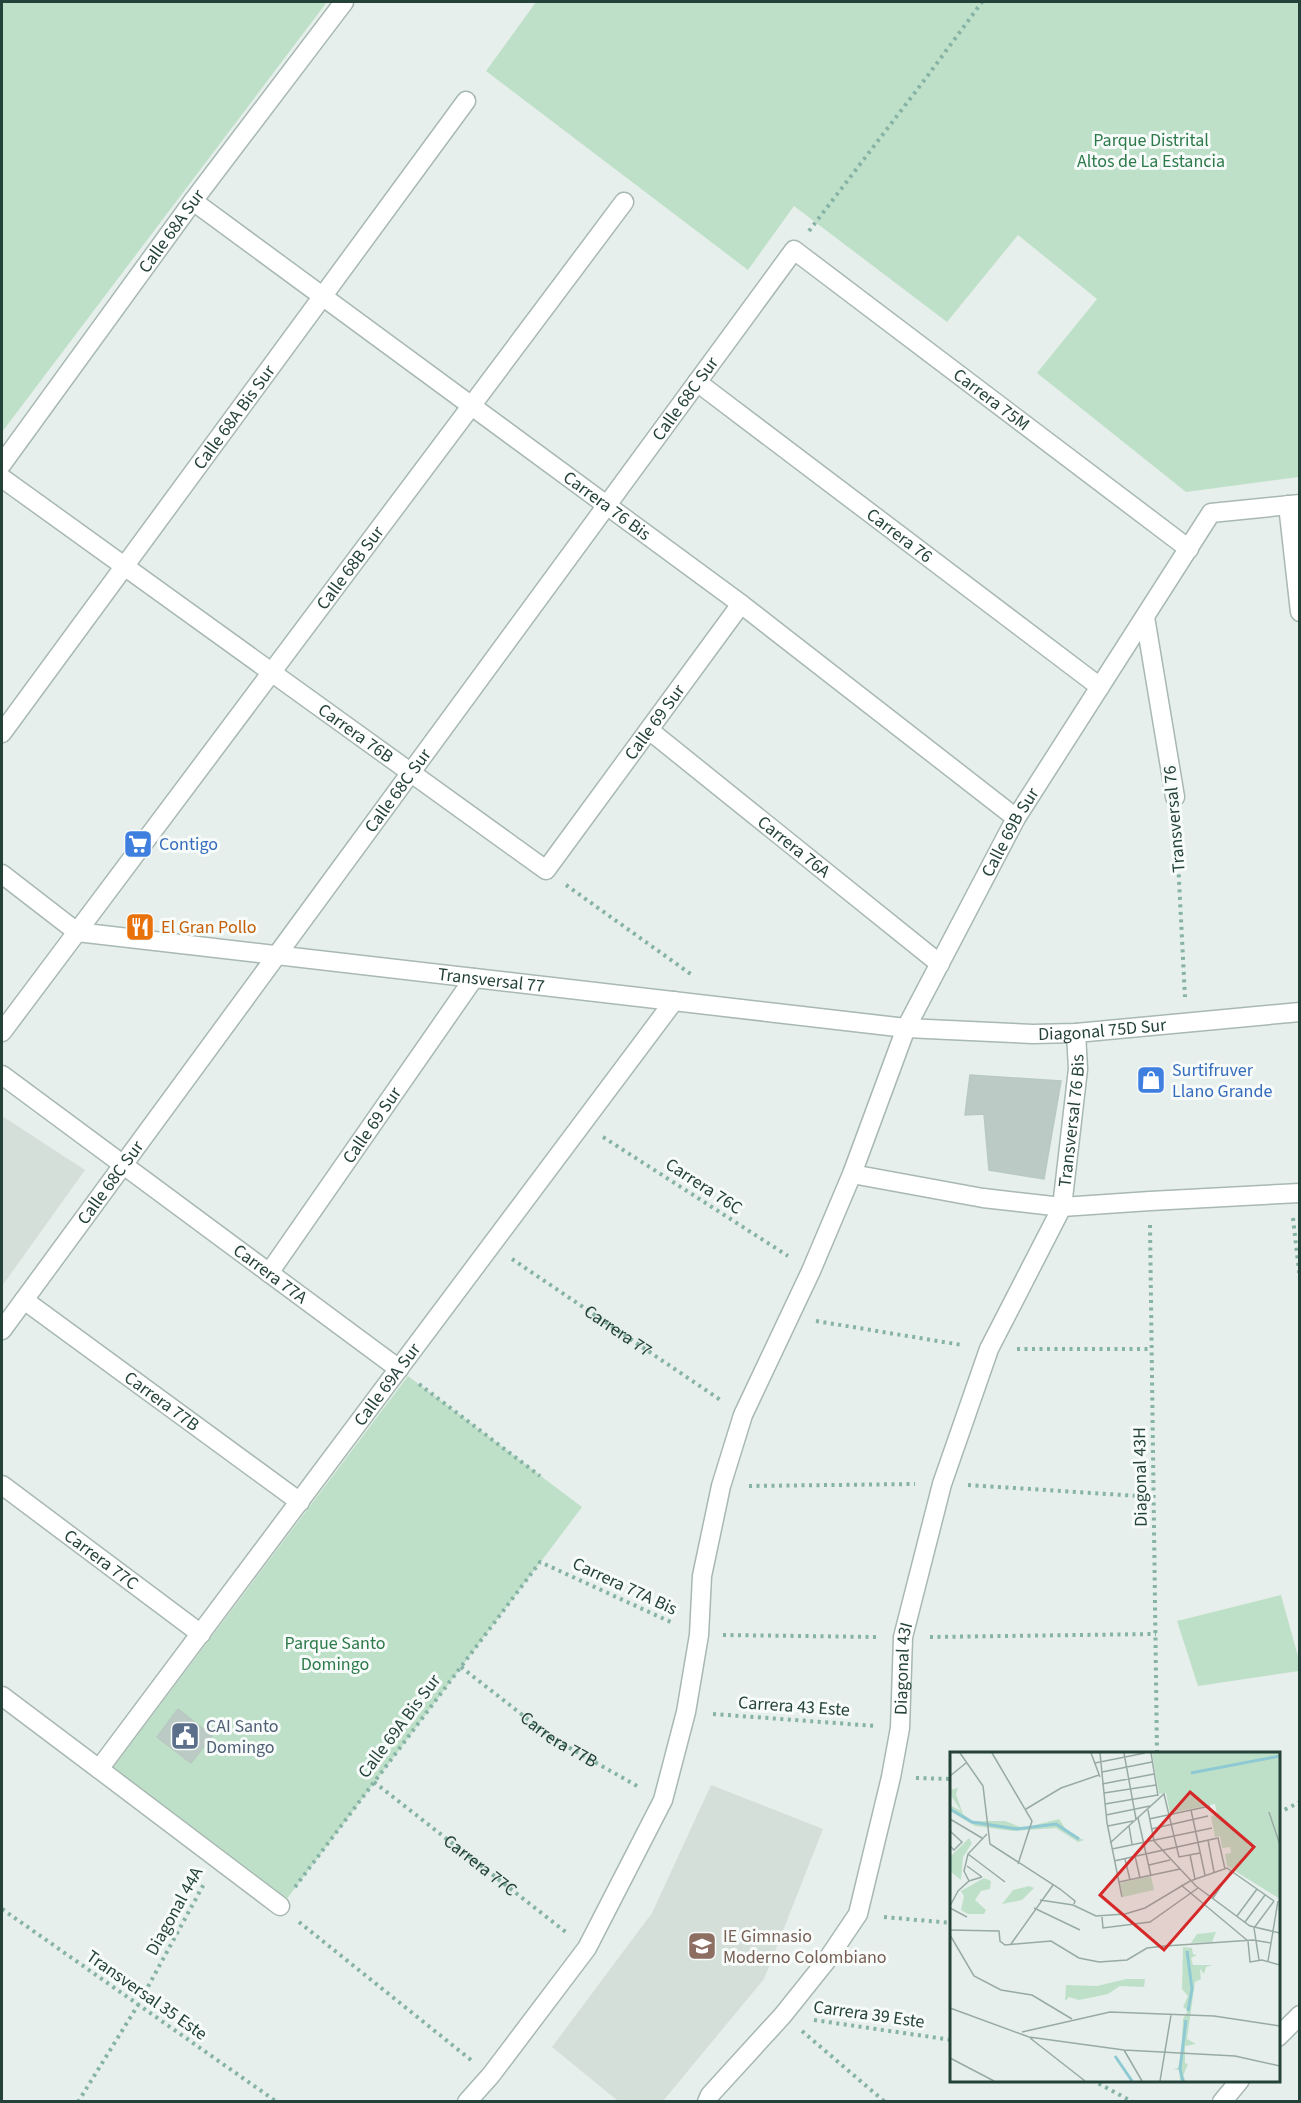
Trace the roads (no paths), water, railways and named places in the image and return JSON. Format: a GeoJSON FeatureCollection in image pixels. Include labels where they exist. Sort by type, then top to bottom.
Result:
{"type":"FeatureCollection","features":[{"type":"Feature","properties":{"kind":"street","name":"Calle 68A Sur"},"geometry":{"type":"LineString","coordinates":[[2,464],[193,201],[344,2]]}},
{"type":"Feature","properties":{"kind":"street","name":"Calle 68A Bis Sur"},"geometry":{"type":"LineString","coordinates":[[2,733],[466,101]]}},
{"type":"Feature","properties":{"kind":"street","name":"Carrera 76 Bis"},"geometry":{"type":"LineString","coordinates":[[193,201],[741,604],[1016,818]]}},
{"type":"Feature","properties":{"kind":"street","name":"Calle 68B Sur"},"geometry":{"type":"LineString","coordinates":[[77,932],[624,202]]}},
{"type":"Feature","properties":{"kind":"street","name":"Calle 68C Sur"},"geometry":{"type":"LineString","coordinates":[[2,1330],[794,250]]}},
{"type":"Feature","properties":{"kind":"street","name":"Carrera 75M"},"geometry":{"type":"LineString","coordinates":[[794,250],[1189,549]]}},
{"type":"Feature","properties":{"kind":"street","name":"Carrera 76"},"geometry":{"type":"LineString","coordinates":[[697,382],[1100,687]]}},
{"type":"Feature","properties":{"kind":"street","name":"Carrera 76B"},"geometry":{"type":"LineString","coordinates":[[2,478],[546,870]]}},
{"type":"Feature","properties":{"kind":"street","name":"Calle 69B Sur"},"geometry":{"type":"LineString","coordinates":[[467,2102],[491,2075],[587,1948],[663,1800],[686,1712],[699,1635],[702,1576],[721,1486],[742,1415],[812,1271],[852,1174],[906,1028],[1016,818],[1211,513],[1294,505]]}},
{"type":"Feature","properties":{"kind":"street"},"geometry":{"type":"LineString","coordinates":[[1294,505],[1299,612]]}},
{"type":"Feature","properties":{"kind":"street","name":"Calle 69 Sur"},"geometry":{"type":"LineString","coordinates":[[546,870],[741,604]]}},
{"type":"Feature","properties":{"kind":"street","name":"Transversal 76"},"geometry":{"type":"LineString","coordinates":[[1145,617],[1175,797]]}},
{"type":"Feature","properties":{"kind":"street","name":"Carrera 76A"},"geometry":{"type":"LineString","coordinates":[[649,730],[940,964]]}},
{"type":"Feature","properties":{"kind":"street"},"geometry":{"type":"LineString","coordinates":[[2,874],[77,932],[2,1032]]}},
{"type":"Feature","properties":{"kind":"street","name":"Transversal 77"},"geometry":{"type":"LineString","coordinates":[[77,932],[906,1028]]}},
{"type":"Feature","properties":{"kind":"street","name":"Calle 69 Sur"},"geometry":{"type":"LineString","coordinates":[[269,1273],[474,978]]}},
{"type":"Feature","properties":{"kind":"street","name":"Calle 69A Sur"},"geometry":{"type":"LineString","coordinates":[[99,1768],[674,1001]]}},
{"type":"Feature","properties":{"kind":"street","name":"Diagonal 75D Sur"},"geometry":{"type":"LineString","coordinates":[[906,1028],[1033,1034],[1076,1033],[1299,1012]]}},
{"type":"Feature","properties":{"kind":"street","name":"Transversal 76 Bis"},"geometry":{"type":"LineString","coordinates":[[1062,1208],[1078,1070],[1076,1033]]}},
{"type":"Feature","properties":{"kind":"street","name":"Carrera 77A"},"geometry":{"type":"LineString","coordinates":[[2,1075],[399,1369]]}},
{"type":"Feature","properties":{"kind":"street"},"geometry":{"type":"LineString","coordinates":[[852,1174],[983,1198],[1062,1208],[1295,1194]]}},
{"type":"Feature","properties":{"kind":"street","name":"Diagonal 43I"},"geometry":{"type":"LineString","coordinates":[[707,2102],[710,2095],[783,2015],[827,1960],[858,1914],[891,1777],[900,1728],[903,1637],[942,1484],[989,1349],[1062,1208]]}},
{"type":"Feature","properties":{"kind":"street","name":"Carrera 77B"},"geometry":{"type":"LineString","coordinates":[[24,1300],[300,1502]]}},
{"type":"Feature","properties":{"kind":"street","name":"Carrera 77C"},"geometry":{"type":"LineString","coordinates":[[2,1485],[201,1634]]}},
{"type":"Feature","properties":{"kind":"street"},"geometry":{"type":"LineString","coordinates":[[2,1696],[280,1906]]}},
{"type":"Feature","properties":{"kind":"street"},"geometry":{"type":"LineString","coordinates":[[1280,2035],[1299,2015]]}},
{"type":"Feature","properties":{"kind":"street"},"geometry":{"type":"LineString","coordinates":[[1222,2102],[1238,2082]]}},
{"type":"Feature","properties":{"kind":"place","name":"Contigo"},"geometry":{"type":"Point","coordinates":[138,844]}},
{"type":"Feature","properties":{"kind":"place","name":"El Gran Pollo"},"geometry":{"type":"Point","coordinates":[140,927]}},
{"type":"Feature","properties":{"kind":"place","name":"Surtifruver Llano Grande"},"geometry":{"type":"Point","coordinates":[1151,1080]}},
{"type":"Feature","properties":{"kind":"place","name":"CAI Santo Domingo"},"geometry":{"type":"Point","coordinates":[185,1736]}},
{"type":"Feature","properties":{"kind":"place","name":"IE Gimnasio Moderno Colombiano"},"geometry":{"type":"Point","coordinates":[702,1946]}},
{"type":"Feature","properties":{"kind":"park label","name":"Parque Distrital Altos de La Estancia"},"geometry":{"type":"Point","coordinates":[1151,150]}},
{"type":"Feature","properties":{"kind":"park label","name":"Parque Santo Domingo"},"geometry":{"type":"Point","coordinates":[335,1653]}}]}
